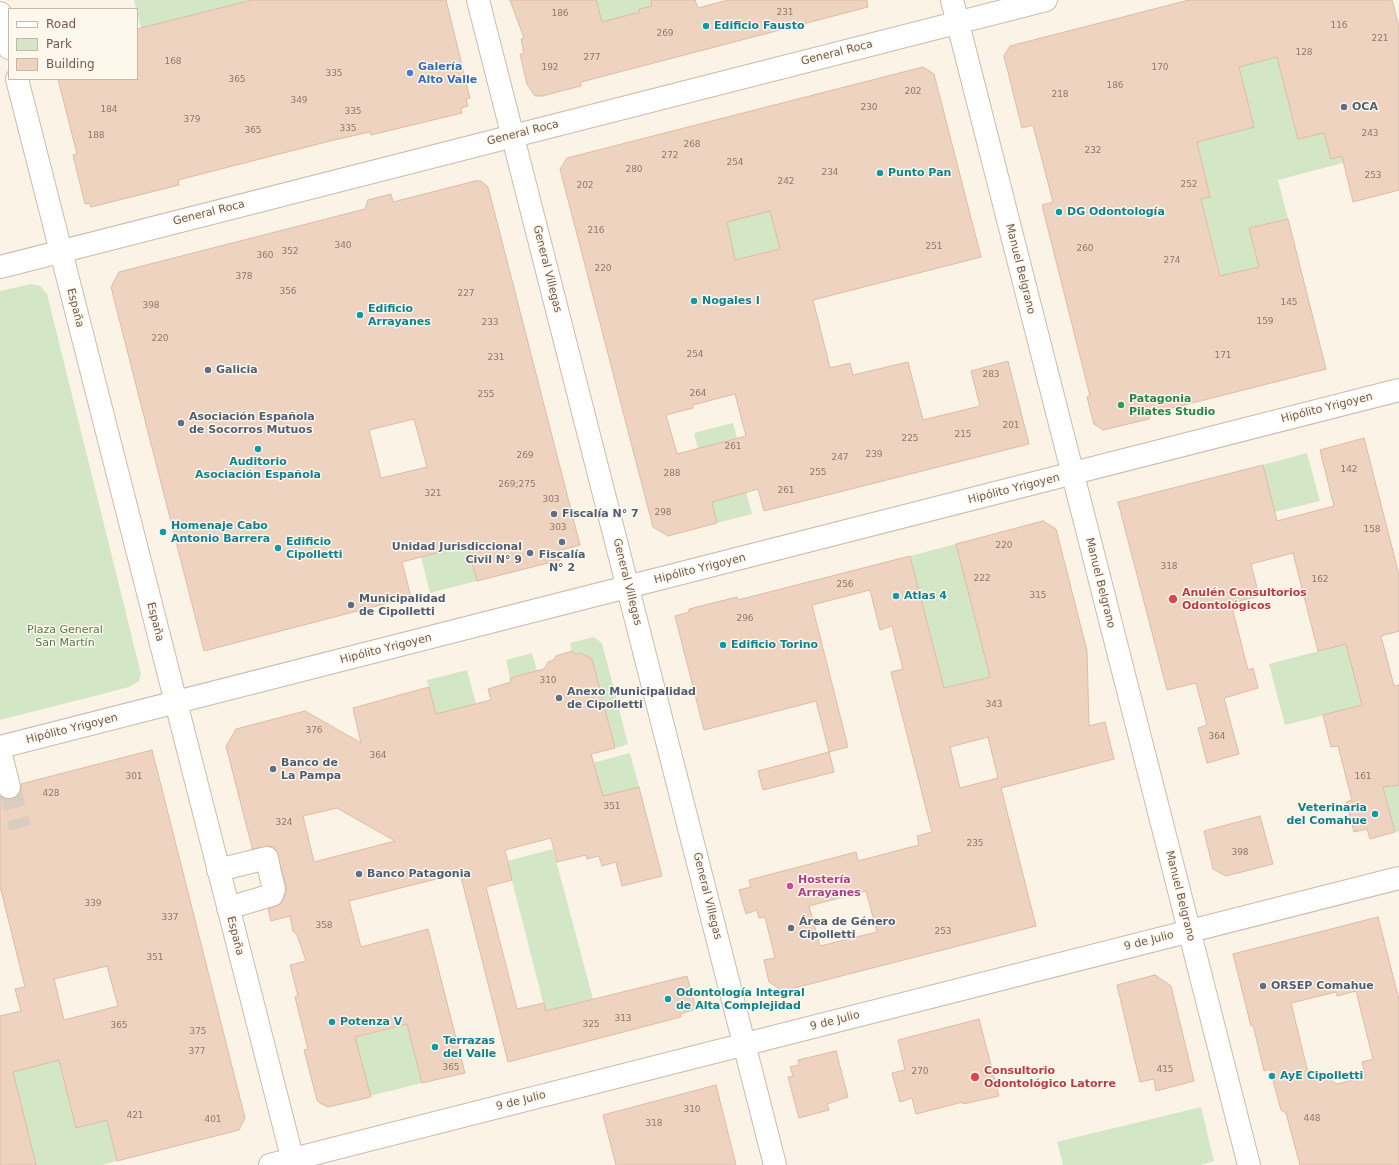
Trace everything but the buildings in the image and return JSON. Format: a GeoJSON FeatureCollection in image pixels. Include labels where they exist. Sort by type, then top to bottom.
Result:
{"type":"FeatureCollection","features":[{"type":"Feature","properties":{"kind":"street","name":"General Villegas"},"geometry":{"type":"LineString","coordinates":[[478,0],[775,1165]]}},
{"type":"Feature","properties":{"kind":"street","name":"Manuel Belgrano"},"geometry":{"type":"LineString","coordinates":[[952,0],[1249,1165]]}},
{"type":"Feature","properties":{"kind":"street","name":"General Roca"},"geometry":{"type":"LineString","coordinates":[[0,267],[1046,0]]}},
{"type":"Feature","properties":{"kind":"street"},"geometry":{"type":"LineString","coordinates":[[0,13],[8,44]]}},
{"type":"Feature","properties":{"kind":"street","name":"España"},"geometry":{"type":"LineString","coordinates":[[17,80],[293,1162]]}},
{"type":"Feature","properties":{"kind":"street","name":"Hipólito Yrigoyen"},"geometry":{"type":"LineString","coordinates":[[0,747],[1399,390]]}},
{"type":"Feature","properties":{"kind":"street"},"geometry":{"type":"LineString","coordinates":[[0,751],[9,787]]}},
{"type":"Feature","properties":{"kind":"street"},"geometry":{"type":"LineString","coordinates":[[218,870],[267,858],[274,889],[272,895],[228,908]]}},
{"type":"Feature","properties":{"kind":"street","name":"9 de Julio"},"geometry":{"type":"LineString","coordinates":[[270,1165],[293,1162],[744,1044],[1399,878]]}},
{"type":"Feature","properties":{"kind":"green space"},"geometry":{"type":"Polygon","coordinates":[[[134,0],[252,0],[141,28],[138,8],[136,8],[134,0]]]}},
{"type":"Feature","properties":{"kind":"green space"},"geometry":{"type":"Polygon","coordinates":[[[596,0],[651,0],[652,6],[639,9],[639,12],[628,15],[629,23],[603,29],[596,0]]]}},
{"type":"Feature","properties":{"kind":"green space"},"geometry":{"type":"Polygon","coordinates":[[[1277,57],[1298,139],[1340,129],[1327,143],[1331,158],[1352,153],[1354,160],[1278,180],[1288,219],[1249,228],[1259,267],[1221,277],[1201,199],[1210,196],[1197,142],[1254,127],[1239,67],[1277,57]]]}},
{"type":"Feature","properties":{"kind":"green space"},"geometry":{"type":"Polygon","coordinates":[[[759,167],[780,249],[693,271],[727,224],[759,167]]]}},
{"type":"Feature","properties":{"kind":"green space","name":"Plaza General San Martín"},"geometry":{"type":"Polygon","coordinates":[[[31,284],[40,286],[47,294],[141,674],[139,681],[129,687],[0,720],[0,291],[31,284]]]}},
{"type":"Feature","properties":{"kind":"green space"},"geometry":{"type":"Polygon","coordinates":[[[733,423],[737,438],[712,445],[741,472],[752,514],[717,523],[694,433],[733,423]]]}},
{"type":"Feature","properties":{"kind":"green space"},"geometry":{"type":"Polygon","coordinates":[[[1307,453],[1320,501],[1275,512],[1263,465],[1307,453]]]}},
{"type":"Feature","properties":{"kind":"green space"},"geometry":{"type":"Polygon","coordinates":[[[406,495],[466,540],[477,581],[430,593],[406,495]]]}},
{"type":"Feature","properties":{"kind":"green space"},"geometry":{"type":"Polygon","coordinates":[[[956,544],[990,677],[944,688],[910,556],[956,544]]]}},
{"type":"Feature","properties":{"kind":"green space"},"geometry":{"type":"Polygon","coordinates":[[[594,637],[602,643],[628,744],[615,748],[593,664],[588,665],[585,655],[582,653],[575,654],[572,651],[570,643],[594,637]]]}},
{"type":"Feature","properties":{"kind":"green space"},"geometry":{"type":"Polygon","coordinates":[[[1346,644],[1399,707],[1399,831],[1395,832],[1362,706],[1285,725],[1269,664],[1346,644]]]}},
{"type":"Feature","properties":{"kind":"green space"},"geometry":{"type":"Polygon","coordinates":[[[532,653],[537,671],[510,678],[506,660],[532,653]]]}},
{"type":"Feature","properties":{"kind":"green space"},"geometry":{"type":"Polygon","coordinates":[[[467,670],[482,726],[420,718],[417,705],[433,701],[427,680],[467,670]]]}},
{"type":"Feature","properties":{"kind":"green space"},"geometry":{"type":"Polygon","coordinates":[[[630,753],[639,787],[566,806],[558,772],[630,753]]]}},
{"type":"Feature","properties":{"kind":"green space"},"geometry":{"type":"Polygon","coordinates":[[[553,849],[593,999],[555,1049],[507,861],[553,849]]]}},
{"type":"Feature","properties":{"kind":"green space"},"geometry":{"type":"Polygon","coordinates":[[[407,1024],[422,1083],[370,1096],[355,1037],[407,1024]]]}},
{"type":"Feature","properties":{"kind":"green space"},"geometry":{"type":"Polygon","coordinates":[[[59,1060],[76,1128],[107,1120],[117,1161],[102,1165],[36,1165],[12,1072],[59,1060]]]}},
{"type":"Feature","properties":{"kind":"green space"},"geometry":{"type":"Polygon","coordinates":[[[1201,1107],[1214,1161],[1200,1165],[1063,1165],[1057,1142],[1201,1107]]]}},
{"type":"Feature","properties":{"kind":"tunnel"},"geometry":{"type":"LineString","coordinates":[[9,787],[20,828]]}},
{"type":"Feature","properties":{"kind":"place","name":"Edificio Fausto"},"geometry":{"type":"Point","coordinates":[706,26]}},
{"type":"Feature","properties":{"kind":"place","name":"Galería Alto Valle"},"geometry":{"type":"Point","coordinates":[410,73]}},
{"type":"Feature","properties":{"kind":"place","name":"OCA"},"geometry":{"type":"Point","coordinates":[1344,107]}},
{"type":"Feature","properties":{"kind":"place","name":"Punto Pan"},"geometry":{"type":"Point","coordinates":[880,173]}},
{"type":"Feature","properties":{"kind":"place","name":"DG Odontología"},"geometry":{"type":"Point","coordinates":[1059,212]}},
{"type":"Feature","properties":{"kind":"place","name":"Nogales I"},"geometry":{"type":"Point","coordinates":[694,301]}},
{"type":"Feature","properties":{"kind":"place","name":"Edificio Arrayanes"},"geometry":{"type":"Point","coordinates":[360,315]}},
{"type":"Feature","properties":{"kind":"place","name":"Galicia"},"geometry":{"type":"Point","coordinates":[208,370]}},
{"type":"Feature","properties":{"kind":"place","name":"Patagonia Pilates Studio"},"geometry":{"type":"Point","coordinates":[1121,405]}},
{"type":"Feature","properties":{"kind":"place","name":"Asociación Española de Socorros Mutuos"},"geometry":{"type":"Point","coordinates":[181,423]}},
{"type":"Feature","properties":{"kind":"place","name":"Auditorio Asociación Española"},"geometry":{"type":"Point","coordinates":[258,449]}},
{"type":"Feature","properties":{"kind":"place","name":"Fiscalía N° 7"},"geometry":{"type":"Point","coordinates":[554,514]}},
{"type":"Feature","properties":{"kind":"place","name":"Homenaje Cabo Antonio Barrera"},"geometry":{"type":"Point","coordinates":[163,532]}},
{"type":"Feature","properties":{"kind":"place","name":"Fiscalía N° 2"},"geometry":{"type":"Point","coordinates":[562,542]}},
{"type":"Feature","properties":{"kind":"place","name":"Edificio Cipolletti"},"geometry":{"type":"Point","coordinates":[278,548]}},
{"type":"Feature","properties":{"kind":"place","name":"Unidad Jurisdiccional Civil N° 9"},"geometry":{"type":"Point","coordinates":[530,553]}},
{"type":"Feature","properties":{"kind":"place","name":"Atlas 4"},"geometry":{"type":"Point","coordinates":[896,596]}},
{"type":"Feature","properties":{"kind":"place","name":"Anulén Consultorios Odontológicos"},"geometry":{"type":"Point","coordinates":[1173,599]}},
{"type":"Feature","properties":{"kind":"place","name":"Municipalidad de Cipolletti"},"geometry":{"type":"Point","coordinates":[351,605]}},
{"type":"Feature","properties":{"kind":"place","name":"Edificio Torino"},"geometry":{"type":"Point","coordinates":[723,645]}},
{"type":"Feature","properties":{"kind":"place","name":"Anexo Municipalidad de Cipolletti"},"geometry":{"type":"Point","coordinates":[559,698]}},
{"type":"Feature","properties":{"kind":"place","name":"Banco de La Pampa"},"geometry":{"type":"Point","coordinates":[273,769]}},
{"type":"Feature","properties":{"kind":"place","name":"Veterinaria del Comahue"},"geometry":{"type":"Point","coordinates":[1375,814]}},
{"type":"Feature","properties":{"kind":"place","name":"Banco Patagonia"},"geometry":{"type":"Point","coordinates":[359,874]}},
{"type":"Feature","properties":{"kind":"place","name":"Hostería Arrayanes"},"geometry":{"type":"Point","coordinates":[790,886]}},
{"type":"Feature","properties":{"kind":"place","name":"Área de Género Cipolletti"},"geometry":{"type":"Point","coordinates":[791,928]}},
{"type":"Feature","properties":{"kind":"place","name":"ORSEP Comahue"},"geometry":{"type":"Point","coordinates":[1263,986]}},
{"type":"Feature","properties":{"kind":"place","name":"Odontología Integral de Alta Complejidad"},"geometry":{"type":"Point","coordinates":[668,999]}},
{"type":"Feature","properties":{"kind":"place","name":"Potenza V"},"geometry":{"type":"Point","coordinates":[332,1022]}},
{"type":"Feature","properties":{"kind":"place","name":"Terrazas del Valle"},"geometry":{"type":"Point","coordinates":[435,1047]}},
{"type":"Feature","properties":{"kind":"place","name":"AyE Cipolletti"},"geometry":{"type":"Point","coordinates":[1272,1076]}},
{"type":"Feature","properties":{"kind":"place","name":"Consultorio Odontológico Latorre"},"geometry":{"type":"Point","coordinates":[975,1077]}}]}
